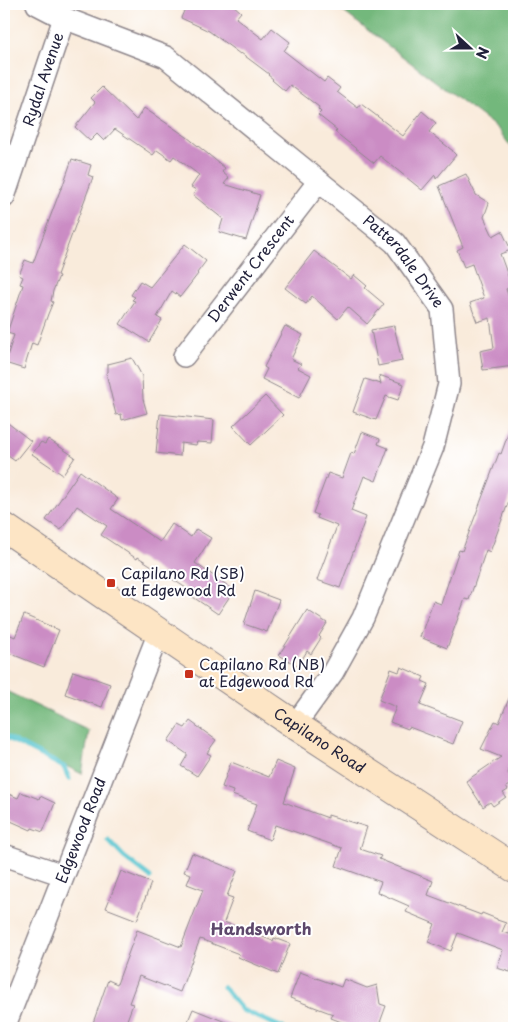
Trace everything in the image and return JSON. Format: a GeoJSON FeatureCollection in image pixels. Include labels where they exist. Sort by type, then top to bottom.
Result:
{"type":"FeatureCollection","features":[{"type":"Feature","properties":{"kind":"main road","name":"Capilano Road"},"geometry":{"type":"LineString","coordinates":[[4,527],[295,725],[514,868]]}},
{"type":"Feature","properties":{"kind":"street","name":"Patterdale Drive"},"geometry":{"type":"LineString","coordinates":[[37,4],[64,18],[166,57],[395,243],[442,309],[449,384],[433,447],[363,618],[333,672],[295,725]]}},
{"type":"Feature","properties":{"kind":"street","name":"Rydal Avenue"},"geometry":{"type":"LineString","coordinates":[[4,197],[64,18]]}},
{"type":"Feature","properties":{"kind":"street","name":"Derwent Crescent"},"geometry":{"type":"LineString","coordinates":[[184,356],[319,181]]}},
{"type":"Feature","properties":{"kind":"street","name":"Edgewood Road"},"geometry":{"type":"LineString","coordinates":[[4,1028],[159,632]]}},
{"type":"Feature","properties":{"kind":"street"},"geometry":{"type":"LineString","coordinates":[[4,855],[63,876]]}},
{"type":"Feature","properties":{"kind":"green space"},"geometry":{"type":"Polygon","coordinates":[[[333,4],[514,4],[514,151],[497,128],[333,4]]]}},
{"type":"Feature","properties":{"kind":"green space"},"geometry":{"type":"Polygon","coordinates":[[[4,690],[89,731],[82,774],[4,735],[4,690]]]}},
{"type":"Feature","properties":{"kind":"building"},"geometry":{"type":"Polygon","coordinates":[[[187,4],[232,4],[241,12],[236,18],[263,39],[272,28],[290,42],[284,51],[324,82],[327,78],[340,88],[337,92],[358,108],[361,104],[403,136],[422,111],[436,123],[429,132],[456,155],[436,179],[435,175],[422,190],[380,156],[374,163],[335,132],[337,130],[318,115],[321,112],[318,109],[319,107],[290,85],[285,91],[272,80],[269,74],[241,53],[209,31],[181,18],[187,4]]]}},
{"type":"Feature","properties":{"kind":"building"},"geometry":{"type":"Polygon","coordinates":[[[102,87],[136,120],[144,108],[187,137],[225,168],[222,172],[229,178],[224,184],[260,195],[246,240],[219,232],[223,219],[193,195],[196,190],[191,187],[199,175],[174,156],[171,160],[157,150],[153,155],[115,129],[104,141],[97,134],[90,141],[75,127],[95,102],[91,98],[102,87]]]}},
{"type":"Feature","properties":{"kind":"building"},"geometry":{"type":"Polygon","coordinates":[[[72,159],[91,165],[88,175],[93,177],[57,275],[59,276],[51,301],[53,302],[37,345],[32,343],[24,369],[5,363],[14,335],[7,333],[23,285],[20,284],[23,277],[19,275],[25,260],[33,263],[72,159]]]}},
{"type":"Feature","properties":{"kind":"building"},"geometry":{"type":"Polygon","coordinates":[[[466,174],[476,195],[489,203],[484,217],[493,236],[502,231],[511,250],[500,254],[512,287],[506,289],[514,312],[514,366],[483,370],[480,351],[494,348],[490,318],[477,322],[470,303],[484,298],[472,264],[464,267],[457,250],[463,247],[439,186],[466,174]]]}},
{"type":"Feature","properties":{"kind":"building"},"geometry":{"type":"Polygon","coordinates":[[[185,244],[206,261],[180,297],[172,291],[157,317],[162,320],[149,342],[120,324],[135,301],[132,300],[135,297],[131,295],[140,281],[150,287],[185,244]]]}},
{"type":"Feature","properties":{"kind":"building"},"geometry":{"type":"Polygon","coordinates":[[[314,251],[351,279],[354,275],[367,286],[365,288],[384,304],[367,324],[348,307],[338,319],[312,296],[306,304],[285,288],[314,251]]]}},
{"type":"Feature","properties":{"kind":"building"},"geometry":{"type":"Polygon","coordinates":[[[285,326],[303,335],[291,359],[301,364],[298,368],[311,375],[299,398],[262,379],[267,369],[264,367],[285,326]]]}},
{"type":"Feature","properties":{"kind":"building"},"geometry":{"type":"Polygon","coordinates":[[[394,326],[402,361],[378,366],[371,330],[394,326]]]}},
{"type":"Feature","properties":{"kind":"building"},"geometry":{"type":"Polygon","coordinates":[[[132,358],[142,376],[143,399],[147,413],[122,420],[121,414],[116,415],[106,373],[108,372],[108,364],[132,358]]]}},
{"type":"Feature","properties":{"kind":"building"},"geometry":{"type":"Polygon","coordinates":[[[379,375],[404,384],[398,400],[386,396],[376,420],[353,412],[365,379],[381,384],[379,375]]]}},
{"type":"Feature","properties":{"kind":"building"},"geometry":{"type":"Polygon","coordinates":[[[265,396],[283,415],[251,445],[233,426],[265,396]]]}},
{"type":"Feature","properties":{"kind":"building"},"geometry":{"type":"Polygon","coordinates":[[[160,414],[214,420],[212,443],[197,442],[196,445],[181,443],[180,456],[156,453],[160,414]]]}},
{"type":"Feature","properties":{"kind":"building"},"geometry":{"type":"Polygon","coordinates":[[[4,420],[31,441],[15,461],[4,453],[4,420]]]}},
{"type":"Feature","properties":{"kind":"building"},"geometry":{"type":"Polygon","coordinates":[[[512,423],[514,424],[514,487],[490,552],[486,550],[469,600],[465,599],[447,648],[420,637],[433,601],[441,604],[459,550],[462,551],[512,423]]]}},
{"type":"Feature","properties":{"kind":"building"},"geometry":{"type":"Polygon","coordinates":[[[362,432],[380,439],[378,444],[388,448],[376,481],[364,476],[351,511],[366,517],[340,588],[317,580],[337,526],[317,518],[318,515],[313,513],[328,473],[342,478],[351,453],[354,454],[362,432]]]}},
{"type":"Feature","properties":{"kind":"building"},"geometry":{"type":"Polygon","coordinates":[[[48,439],[75,457],[63,475],[32,454],[41,442],[45,444],[48,439]]]}},
{"type":"Feature","properties":{"kind":"building"},"geometry":{"type":"Polygon","coordinates":[[[80,471],[118,499],[111,509],[160,542],[172,524],[191,537],[196,529],[211,538],[195,563],[234,590],[218,614],[184,591],[186,588],[101,535],[107,526],[77,506],[61,530],[46,520],[80,471]]]}},
{"type":"Feature","properties":{"kind":"building"},"geometry":{"type":"Polygon","coordinates":[[[255,591],[279,600],[267,632],[244,624],[255,591]]]}},
{"type":"Feature","properties":{"kind":"building"},"geometry":{"type":"Polygon","coordinates":[[[307,610],[327,623],[319,636],[321,638],[311,654],[307,651],[298,666],[279,655],[307,610]]]}},
{"type":"Feature","properties":{"kind":"building"},"geometry":{"type":"Polygon","coordinates":[[[24,615],[59,630],[44,667],[4,651],[4,632],[15,637],[24,615]]]}},
{"type":"Feature","properties":{"kind":"building"},"geometry":{"type":"Polygon","coordinates":[[[401,667],[424,677],[422,681],[429,684],[420,705],[462,721],[453,744],[409,727],[408,729],[390,722],[396,707],[379,700],[391,669],[399,672],[401,667]]]}},
{"type":"Feature","properties":{"kind":"building"},"geometry":{"type":"Polygon","coordinates":[[[73,671],[110,684],[102,707],[65,694],[73,671]]]}},
{"type":"Feature","properties":{"kind":"building"},"geometry":{"type":"Polygon","coordinates":[[[514,686],[514,762],[508,773],[514,782],[506,787],[508,790],[503,793],[506,797],[493,806],[490,802],[483,807],[466,781],[501,757],[481,749],[495,721],[499,723],[514,686]]]}},
{"type":"Feature","properties":{"kind":"building"},"geometry":{"type":"Polygon","coordinates":[[[190,721],[216,740],[207,753],[211,755],[197,776],[181,766],[187,754],[168,741],[179,725],[185,728],[190,721]]]}},
{"type":"Feature","properties":{"kind":"building"},"geometry":{"type":"Polygon","coordinates":[[[276,761],[295,769],[284,802],[328,818],[328,815],[367,827],[360,849],[381,856],[379,859],[433,881],[428,895],[506,923],[502,932],[509,934],[512,924],[514,925],[514,962],[510,972],[497,968],[503,950],[458,933],[451,951],[428,942],[435,924],[406,912],[409,906],[377,892],[381,882],[336,866],[342,848],[275,825],[270,840],[247,831],[257,804],[232,795],[233,791],[222,787],[231,762],[269,777],[276,761]]]}},
{"type":"Feature","properties":{"kind":"building"},"geometry":{"type":"Polygon","coordinates":[[[4,792],[18,798],[21,792],[39,799],[40,796],[55,803],[43,832],[32,828],[31,830],[4,818],[4,792]]]}},
{"type":"Feature","properties":{"kind":"building"},"geometry":{"type":"Polygon","coordinates":[[[192,853],[237,871],[227,896],[233,898],[224,922],[273,941],[274,938],[290,944],[278,974],[238,957],[239,954],[200,939],[180,992],[139,976],[129,1003],[133,1004],[124,1028],[107,1028],[93,1023],[108,980],[117,984],[137,930],[181,947],[203,890],[187,884],[191,874],[184,872],[192,853]]]}},
{"type":"Feature","properties":{"kind":"building"},"geometry":{"type":"Polygon","coordinates":[[[121,871],[151,883],[137,920],[106,908],[121,871]]]}},
{"type":"Feature","properties":{"kind":"building"},"geometry":{"type":"Polygon","coordinates":[[[300,972],[341,987],[344,979],[367,988],[377,985],[380,1004],[386,1006],[378,1028],[357,1028],[331,1018],[333,1014],[290,998],[300,972]]]}},
{"type":"Feature","properties":{"kind":"building"},"geometry":{"type":"Polygon","coordinates":[[[193,1009],[238,1027],[238,1028],[185,1028],[193,1009]]]}},
{"type":"Feature","properties":{"kind":"waterway"},"geometry":{"type":"LineString","coordinates":[[4,736],[64,767],[69,779]]}},
{"type":"Feature","properties":{"kind":"waterway"},"geometry":{"type":"LineString","coordinates":[[108,840],[124,857],[150,877]]}},
{"type":"Feature","properties":{"kind":"waterway"},"geometry":{"type":"LineString","coordinates":[[223,987],[242,1010],[283,1028]]}},
{"type":"Feature","properties":{"kind":"place","name":"Capilano Rd (SB) at Edgewood Rd"},"geometry":{"type":"Point","coordinates":[111,583]}},
{"type":"Feature","properties":{"kind":"place","name":"Capilano Rd (NB) at Edgewood Rd"},"geometry":{"type":"Point","coordinates":[189,674]}},
{"type":"Feature","properties":{"kind":"district","name":"Handsworth"},"geometry":{"type":"Point","coordinates":[261,929]}}]}
